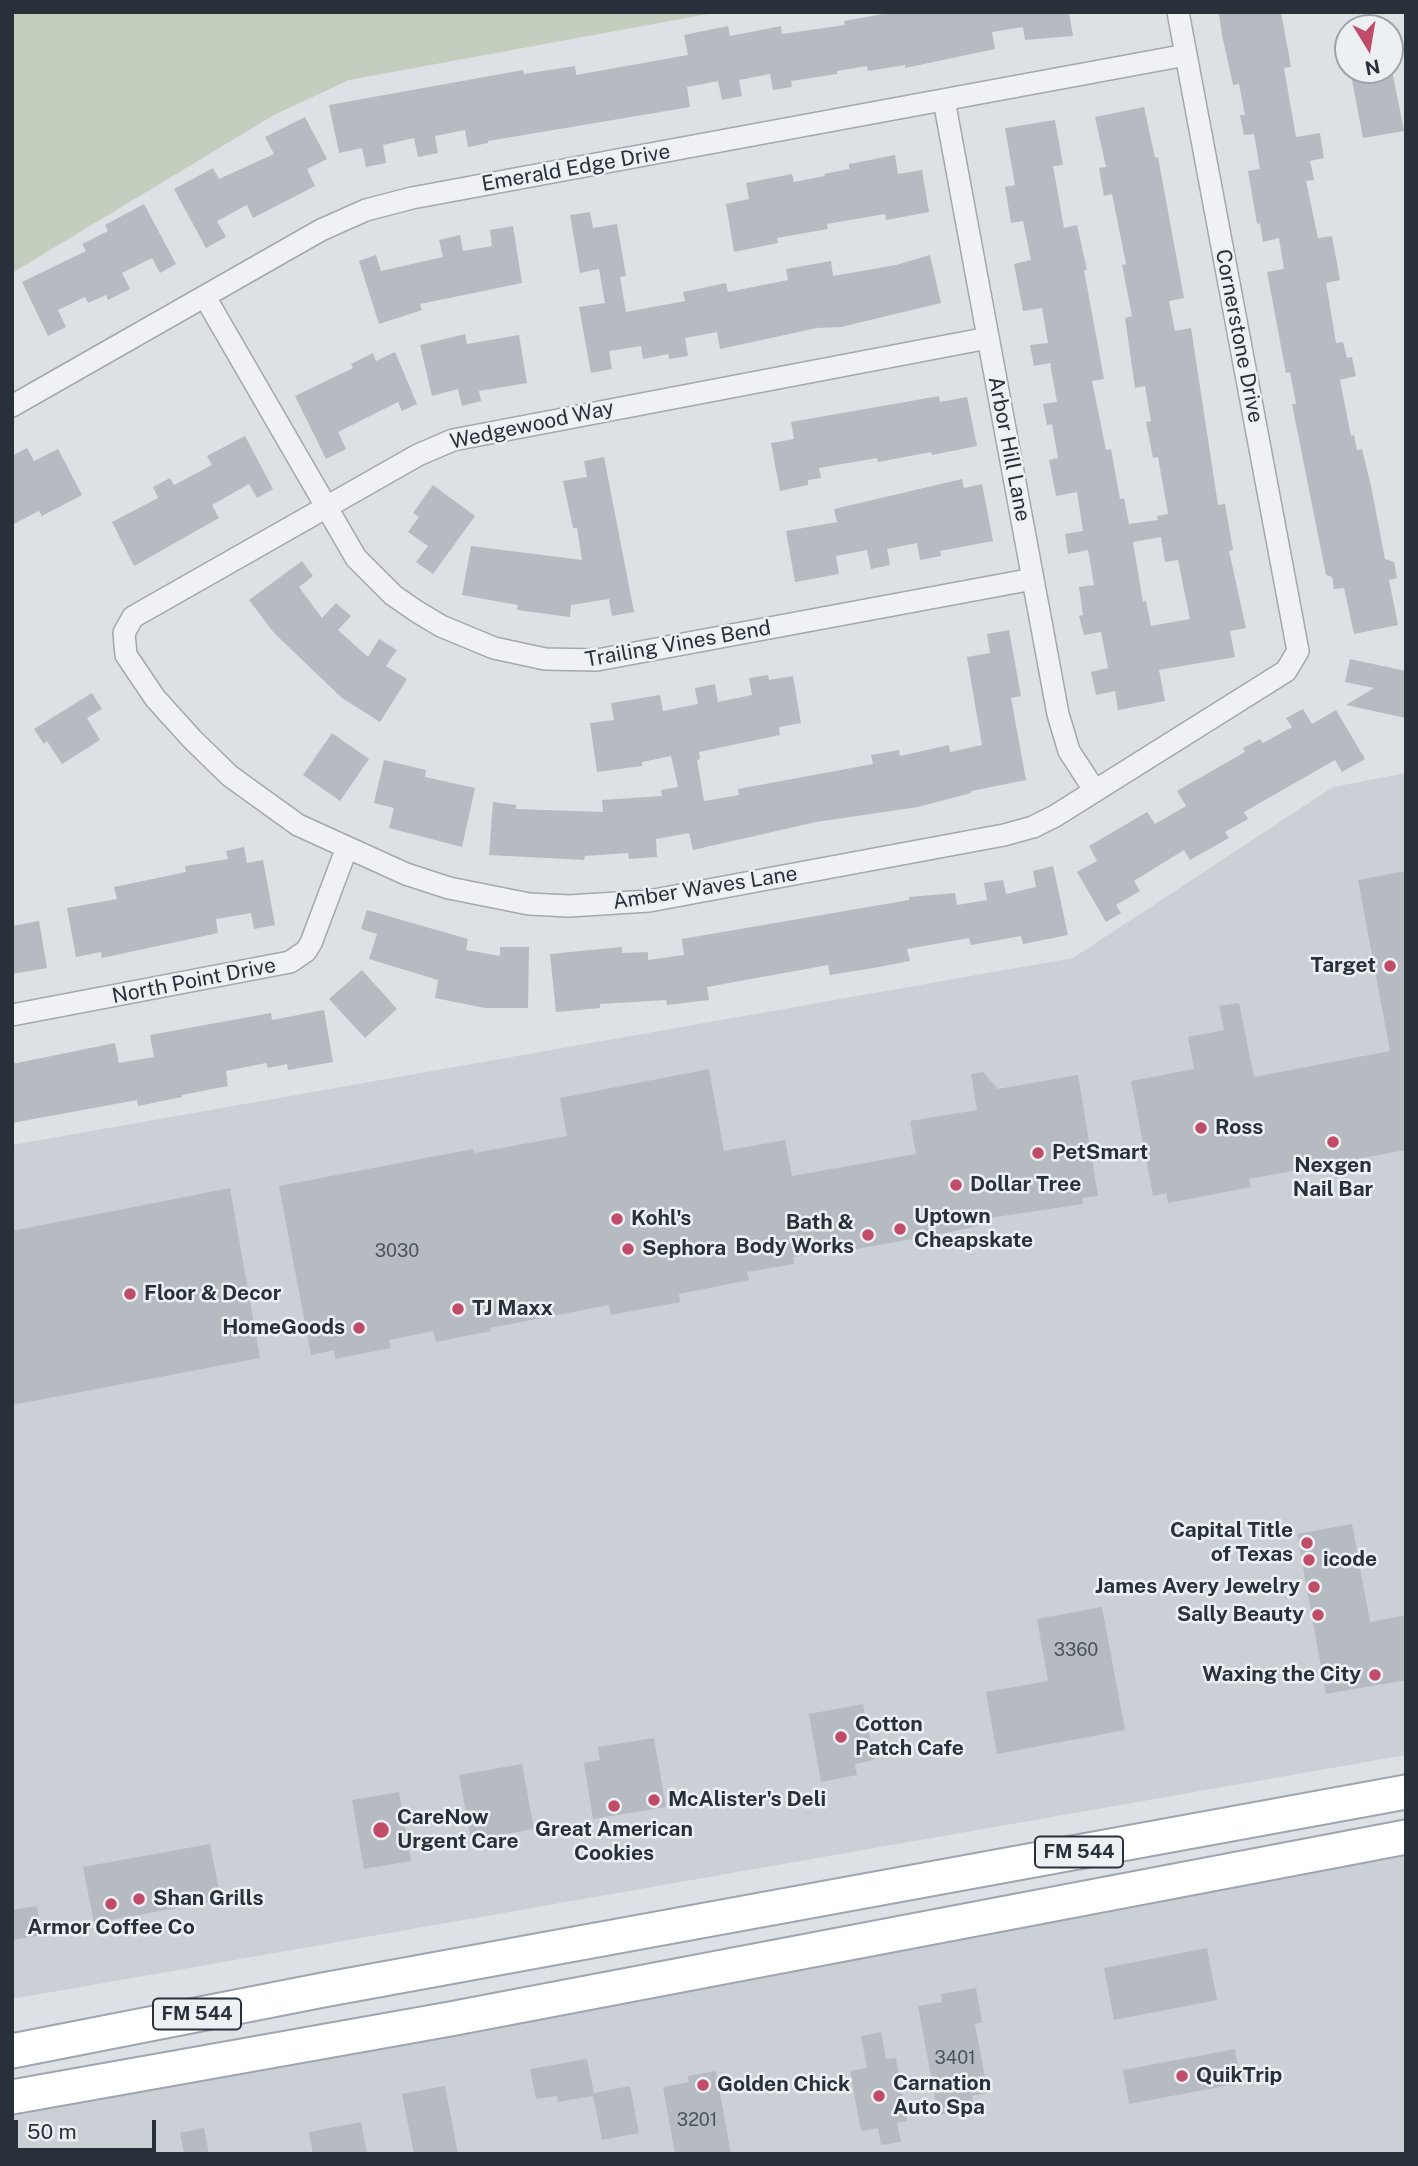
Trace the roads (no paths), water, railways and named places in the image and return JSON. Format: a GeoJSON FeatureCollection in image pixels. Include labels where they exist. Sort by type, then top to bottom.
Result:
{"type":"FeatureCollection","features":[{"type":"Feature","properties":{"kind":"main road","name":"FM 544"},"geometry":{"type":"LineString","coordinates":[[12,2050],[762,1908],[1406,1792]]}},
{"type":"Feature","properties":{"kind":"main road"},"geometry":{"type":"LineString","coordinates":[[1241,1823],[1247,1866]]}},
{"type":"Feature","properties":{"kind":"main road","name":"FM 544"},"geometry":{"type":"LineString","coordinates":[[12,2097],[1406,1837]]}},
{"type":"Feature","properties":{"kind":"main road"},"geometry":{"type":"LineString","coordinates":[[762,1908],[772,1956]]}},
{"type":"Feature","properties":{"kind":"main road"},"geometry":{"type":"LineString","coordinates":[[323,1990],[333,2039]]}},
{"type":"Feature","properties":{"kind":"street","name":"Cornerstone Drive"},"geometry":{"type":"LineString","coordinates":[[1178,12],[1298,642],[1296,659]]}},
{"type":"Feature","properties":{"kind":"street","name":"Emerald Edge Drive"},"geometry":{"type":"LineString","coordinates":[[12,406],[321,230],[384,204],[1186,55]]}},
{"type":"Feature","properties":{"kind":"street","name":"Arbor Hill Lane"},"geometry":{"type":"LineString","coordinates":[[944,100],[1064,736],[1078,766],[1095,791]]}},
{"type":"Feature","properties":{"kind":"street","name":"Trailing Vines Bend"},"geometry":{"type":"LineString","coordinates":[[205,297],[356,558],[393,595],[415,611],[474,641],[545,659],[573,661],[618,657],[1033,579]]}},
{"type":"Feature","properties":{"kind":"street","name":"Wedgewood Way"},"geometry":{"type":"LineString","coordinates":[[124,633],[133,617],[418,456],[467,435],[988,338]]}},
{"type":"Feature","properties":{"kind":"street","name":"Amber Waves Lane"},"geometry":{"type":"LineString","coordinates":[[124,633],[126,655],[155,698],[192,739],[265,804],[346,850],[406,874],[489,897],[529,904],[649,901],[1004,835],[1043,822],[1095,791],[1286,671],[1296,659]]}},
{"type":"Feature","properties":{"kind":"street","name":"North Point Drive"},"geometry":{"type":"LineString","coordinates":[[12,1015],[290,962],[306,951],[311,943],[346,850]]}},
{"type":"Feature","properties":{"kind":"place","name":"Target"},"geometry":{"type":"Point","coordinates":[1390,966]}},
{"type":"Feature","properties":{"kind":"place","name":"Ross"},"geometry":{"type":"Point","coordinates":[1201,1128]}},
{"type":"Feature","properties":{"kind":"place","name":"Nexgen Nail Bar"},"geometry":{"type":"Point","coordinates":[1333,1142]}},
{"type":"Feature","properties":{"kind":"place","name":"PetSmart"},"geometry":{"type":"Point","coordinates":[1038,1153]}},
{"type":"Feature","properties":{"kind":"place","name":"Dollar Tree"},"geometry":{"type":"Point","coordinates":[956,1185]}},
{"type":"Feature","properties":{"kind":"place","name":"Kohl's"},"geometry":{"type":"Point","coordinates":[617,1219]}},
{"type":"Feature","properties":{"kind":"place","name":"Uptown Cheapskate"},"geometry":{"type":"Point","coordinates":[900,1229]}},
{"type":"Feature","properties":{"kind":"place","name":"Bath & Body Works"},"geometry":{"type":"Point","coordinates":[868,1235]}},
{"type":"Feature","properties":{"kind":"place","name":"Sephora"},"geometry":{"type":"Point","coordinates":[628,1249]}},
{"type":"Feature","properties":{"kind":"place","name":"Floor & Decor"},"geometry":{"type":"Point","coordinates":[130,1294]}},
{"type":"Feature","properties":{"kind":"place","name":"TJ Maxx"},"geometry":{"type":"Point","coordinates":[458,1309]}},
{"type":"Feature","properties":{"kind":"place","name":"HomeGoods"},"geometry":{"type":"Point","coordinates":[359,1328]}},
{"type":"Feature","properties":{"kind":"place","name":"Capital Title of Texas"},"geometry":{"type":"Point","coordinates":[1307,1543]}},
{"type":"Feature","properties":{"kind":"place","name":"icode"},"geometry":{"type":"Point","coordinates":[1309,1560]}},
{"type":"Feature","properties":{"kind":"place","name":"James Avery Jewelry"},"geometry":{"type":"Point","coordinates":[1314,1587]}},
{"type":"Feature","properties":{"kind":"place","name":"Sally Beauty"},"geometry":{"type":"Point","coordinates":[1318,1615]}},
{"type":"Feature","properties":{"kind":"place","name":"Waxing the City"},"geometry":{"type":"Point","coordinates":[1375,1675]}},
{"type":"Feature","properties":{"kind":"place","name":"Cotton Patch Cafe"},"geometry":{"type":"Point","coordinates":[841,1737]}},
{"type":"Feature","properties":{"kind":"place","name":"McAlister's Deli"},"geometry":{"type":"Point","coordinates":[654,1800]}},
{"type":"Feature","properties":{"kind":"place","name":"Great American Cookies"},"geometry":{"type":"Point","coordinates":[614,1806]}},
{"type":"Feature","properties":{"kind":"place","name":"CareNow Urgent Care"},"geometry":{"type":"Point","coordinates":[381,1830]}},
{"type":"Feature","properties":{"kind":"place","name":"Shan Grills"},"geometry":{"type":"Point","coordinates":[139,1899]}},
{"type":"Feature","properties":{"kind":"place","name":"Armor Coffee Co"},"geometry":{"type":"Point","coordinates":[111,1904]}},
{"type":"Feature","properties":{"kind":"place","name":"QuikTrip"},"geometry":{"type":"Point","coordinates":[1182,2076]}},
{"type":"Feature","properties":{"kind":"place","name":"Golden Chick"},"geometry":{"type":"Point","coordinates":[703,2085]}},
{"type":"Feature","properties":{"kind":"place","name":"Carnation Auto Spa"},"geometry":{"type":"Point","coordinates":[879,2096]}}]}
